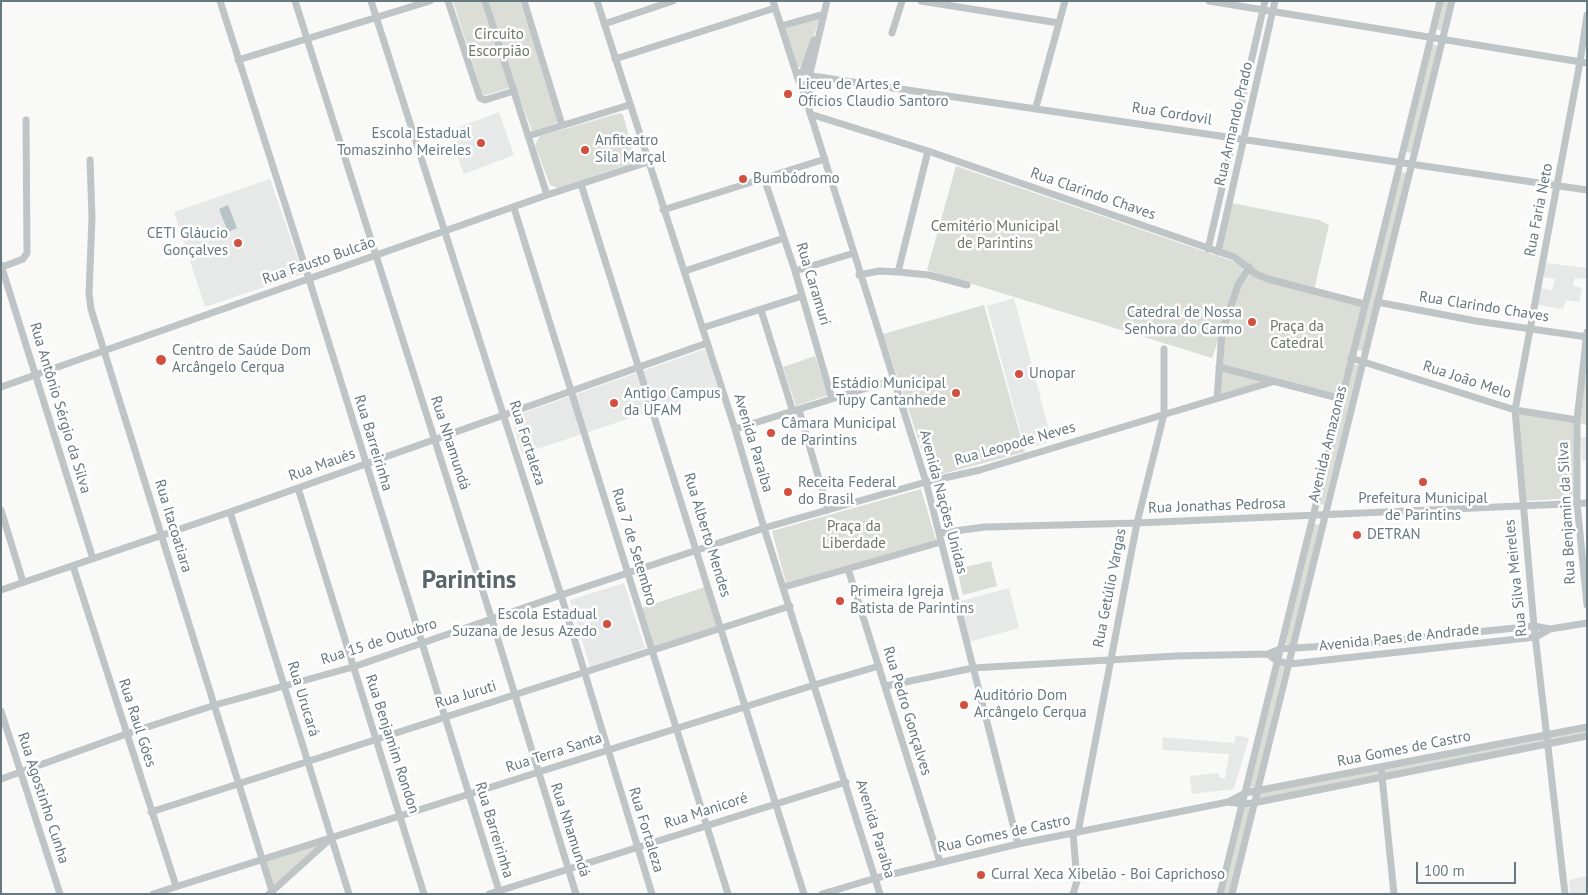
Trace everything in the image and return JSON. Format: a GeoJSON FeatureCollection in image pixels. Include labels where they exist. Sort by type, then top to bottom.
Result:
{"type":"FeatureCollection","features":[{"type":"Feature","properties":{"kind":"street","name":"Rua Barreirinha"},"geometry":{"type":"LineString","coordinates":[[220,1],[309,279],[499,892]]}},
{"type":"Feature","properties":{"kind":"street","name":"Rua Nhamundá"},"geometry":{"type":"LineString","coordinates":[[296,1],[492,620],[537,773],[576,894]]}},
{"type":"Feature","properties":{"kind":"street","name":"Rua Fortaleza"},"geometry":{"type":"LineString","coordinates":[[371,1],[504,415],[652,894]]}},
{"type":"Feature","properties":{"kind":"street"},"geometry":{"type":"LineString","coordinates":[[238,60],[430,1]]}},
{"type":"Feature","properties":{"kind":"street"},"geometry":{"type":"LineString","coordinates":[[448,1],[480,98],[485,100],[514,91]]}},
{"type":"Feature","properties":{"kind":"street"},"geometry":{"type":"LineString","coordinates":[[485,1],[548,195]]}},
{"type":"Feature","properties":{"kind":"street"},"geometry":{"type":"LineString","coordinates":[[524,1],[562,125]]}},
{"type":"Feature","properties":{"kind":"street","name":"Avenida Paraíba"},"geometry":{"type":"LineString","coordinates":[[597,1],[629,105],[685,271],[880,894]]}},
{"type":"Feature","properties":{"kind":"street"},"geometry":{"type":"LineString","coordinates":[[604,24],[673,1]]}},
{"type":"Feature","properties":{"kind":"street"},"geometry":{"type":"LineString","coordinates":[[810,114],[809,76],[827,1]]}},
{"type":"Feature","properties":{"kind":"street"},"geometry":{"type":"LineString","coordinates":[[892,33],[902,1]]}},
{"type":"Feature","properties":{"kind":"street"},"geometry":{"type":"LineString","coordinates":[[921,1],[968,5],[1059,23]]}},
{"type":"Feature","properties":{"kind":"street"},"geometry":{"type":"LineString","coordinates":[[1036,107],[1065,1]]}},
{"type":"Feature","properties":{"kind":"street"},"geometry":{"type":"LineString","coordinates":[[1209,1],[1414,36],[1584,62]]}},
{"type":"Feature","properties":{"kind":"street","name":"Rua Armando Prado"},"geometry":{"type":"LineString","coordinates":[[1208,248],[1235,138],[1265,1]]}},
{"type":"Feature","properties":{"kind":"street","name":"Rua Armando Prado"},"geometry":{"type":"LineString","coordinates":[[1218,252],[1245,140],[1275,1]]}},
{"type":"Feature","properties":{"kind":"street","name":"Avenida Amazonas"},"geometry":{"type":"LineString","coordinates":[[1220,894],[1440,1]]}},
{"type":"Feature","properties":{"kind":"street","name":"Avenida Amazonas"},"geometry":{"type":"LineString","coordinates":[[1232,894],[1452,1]]}},
{"type":"Feature","properties":{"kind":"street"},"geometry":{"type":"LineString","coordinates":[[616,59],[774,5]]}},
{"type":"Feature","properties":{"kind":"street","name":"Avenida Nações Unidas"},"geometry":{"type":"LineString","coordinates":[[774,5],[825,159],[859,275],[926,482],[1018,844]]}},
{"type":"Feature","properties":{"kind":"street"},"geometry":{"type":"LineString","coordinates":[[781,26],[824,14]]}},
{"type":"Feature","properties":{"kind":"street","name":"Rua Faria Neto"},"geometry":{"type":"LineString","coordinates":[[1515,410],[1557,186],[1584,62],[1587,15]]}},
{"type":"Feature","properties":{"kind":"street"},"geometry":{"type":"LineString","coordinates":[[800,81],[809,76]]}},
{"type":"Feature","properties":{"kind":"street"},"geometry":{"type":"LineString","coordinates":[[800,81],[809,76]]}},
{"type":"Feature","properties":{"kind":"street","name":"Rua Cordovil"},"geometry":{"type":"LineString","coordinates":[[809,76],[1036,107],[1401,164],[1587,190]]}},
{"type":"Feature","properties":{"kind":"street"},"geometry":{"type":"LineString","coordinates":[[528,136],[629,105]]}},
{"type":"Feature","properties":{"kind":"street","name":"Rua Clarindo Chaves"},"geometry":{"type":"LineString","coordinates":[[810,114],[928,151],[1208,248],[1238,259],[1256,274],[1268,279],[1364,304]]}},
{"type":"Feature","properties":{"kind":"street"},"geometry":{"type":"LineString","coordinates":[[2,266],[22,259],[28,253],[26,120]]}},
{"type":"Feature","properties":{"kind":"street"},"geometry":{"type":"LineString","coordinates":[[898,272],[928,151]]}},
{"type":"Feature","properties":{"kind":"street"},"geometry":{"type":"LineString","coordinates":[[664,210],[825,159]]}},
{"type":"Feature","properties":{"kind":"street","name":"Rua Itacoatiara"},"geometry":{"type":"LineString","coordinates":[[90,160],[92,217],[89,300],[215,705],[271,893]]}},
{"type":"Feature","properties":{"kind":"street","name":"Rua Fausto Bulcão"},"geometry":{"type":"LineString","coordinates":[[1,387],[548,195],[648,162]]}},
{"type":"Feature","properties":{"kind":"street","name":"Rua Caramuri"},"geometry":{"type":"LineString","coordinates":[[764,178],[795,271],[832,399]]}},
{"type":"Feature","properties":{"kind":"street","name":"Rua Alberto Mendes"},"geometry":{"type":"LineString","coordinates":[[581,184],[804,894]]}},
{"type":"Feature","properties":{"kind":"street","name":"Rua 7 de Setembro"},"geometry":{"type":"LineString","coordinates":[[514,208],[728,894]]}},
{"type":"Feature","properties":{"kind":"street"},"geometry":{"type":"LineString","coordinates":[[685,271],[784,238]]}},
{"type":"Feature","properties":{"kind":"street"},"geometry":{"type":"LineString","coordinates":[[795,271],[854,253]]}},
{"type":"Feature","properties":{"kind":"street","name":"Rua Antônio Sérgio da Silva"},"geometry":{"type":"LineString","coordinates":[[2,266],[4,283],[36,375],[93,559]]}},
{"type":"Feature","properties":{"kind":"street"},"geometry":{"type":"LineString","coordinates":[[1217,398],[1224,323],[1238,285],[1249,267]]}},
{"type":"Feature","properties":{"kind":"street"},"geometry":{"type":"LineString","coordinates":[[859,275],[898,272],[929,275],[967,285]]}},
{"type":"Feature","properties":{"kind":"street"},"geometry":{"type":"LineString","coordinates":[[702,328],[802,296]]}},
{"type":"Feature","properties":{"kind":"street","name":"Rua Clarindo Chaves"},"geometry":{"type":"LineString","coordinates":[[1377,302],[1530,330],[1586,337]]}},
{"type":"Feature","properties":{"kind":"street"},"geometry":{"type":"LineString","coordinates":[[761,310],[828,510]]}},
{"type":"Feature","properties":{"kind":"street","name":"Rua Benjamin da Silva"},"geometry":{"type":"LineString","coordinates":[[1587,332],[1577,420],[1577,503],[1587,605]]}},
{"type":"Feature","properties":{"kind":"street","name":"Rua Maués"},"geometry":{"type":"LineString","coordinates":[[1,590],[162,536],[707,343]]}},
{"type":"Feature","properties":{"kind":"street","name":"Rua Getúlio Vargas"},"geometry":{"type":"LineString","coordinates":[[1078,894],[1076,833],[1137,524],[1164,414],[1164,349]]}},
{"type":"Feature","properties":{"kind":"street","name":"Rua João Melo"},"geometry":{"type":"LineString","coordinates":[[1351,358],[1515,410],[1577,420]]}},
{"type":"Feature","properties":{"kind":"street"},"geometry":{"type":"LineString","coordinates":[[1219,367],[1342,399]]}},
{"type":"Feature","properties":{"kind":"street"},"geometry":{"type":"LineString","coordinates":[[735,429],[893,380]]}},
{"type":"Feature","properties":{"kind":"street","name":"Rua Leopode Neves"},"geometry":{"type":"LineString","coordinates":[[764,528],[926,482],[980,470],[1272,382]]}},
{"type":"Feature","properties":{"kind":"street","name":"Rua Silva Meireles"},"geometry":{"type":"LineString","coordinates":[[1515,410],[1534,626],[1549,738],[1565,894]]}},
{"type":"Feature","properties":{"kind":"street","name":"Rua Benjamim Rondon"},"geometry":{"type":"LineString","coordinates":[[298,488],[424,894]]}},
{"type":"Feature","properties":{"kind":"street","name":"Rua Jonathas Pedrosa"},"geometry":{"type":"LineString","coordinates":[[939,533],[985,528],[1137,524],[1587,502]]}},
{"type":"Feature","properties":{"kind":"street"},"geometry":{"type":"LineString","coordinates":[[1,510],[23,582]]}},
{"type":"Feature","properties":{"kind":"street","name":"Rua Urucará"},"geometry":{"type":"LineString","coordinates":[[230,512],[349,894]]}},
{"type":"Feature","properties":{"kind":"street","name":"Rua 15 de Outubro"},"geometry":{"type":"LineString","coordinates":[[1,779],[126,734],[215,705],[353,667],[560,595],[697,552],[764,528]]}},
{"type":"Feature","properties":{"kind":"street"},"geometry":{"type":"LineString","coordinates":[[784,587],[941,542]]}},
{"type":"Feature","properties":{"kind":"street","name":"Rua Raul Góes"},"geometry":{"type":"LineString","coordinates":[[73,566],[176,886]]}},
{"type":"Feature","properties":{"kind":"street","name":"Rua Pedro Gonçalves"},"geometry":{"type":"LineString","coordinates":[[848,569],[940,862]]}},
{"type":"Feature","properties":{"kind":"street","name":"Rua Juruti"},"geometry":{"type":"LineString","coordinates":[[151,812],[375,738],[790,606]]}},
{"type":"Feature","properties":{"kind":"street"},"geometry":{"type":"LineString","coordinates":[[1536,637],[1550,629],[1587,623]]}},
{"type":"Feature","properties":{"kind":"street","name":"Avenida Paes de Andrade"},"geometry":{"type":"LineString","coordinates":[[886,686],[973,668],[1268,654],[1280,649],[1372,643],[1534,626],[1550,629]]}},
{"type":"Feature","properties":{"kind":"street","name":"Avenida Paes de Andrade"},"geometry":{"type":"LineString","coordinates":[[1268,654],[1277,661],[1290,664],[1536,637]]}},
{"type":"Feature","properties":{"kind":"street"},"geometry":{"type":"LineString","coordinates":[[1416,638],[1417,650]]}},
{"type":"Feature","properties":{"kind":"street"},"geometry":{"type":"LineString","coordinates":[[1372,643],[1373,655]]}},
{"type":"Feature","properties":{"kind":"street","name":"Rua Terra Santa"},"geometry":{"type":"LineString","coordinates":[[152,894],[879,666]]}},
{"type":"Feature","properties":{"kind":"street","name":"Rua Agostinho Cunha"},"geometry":{"type":"LineString","coordinates":[[1,711],[60,894]]}},
{"type":"Feature","properties":{"kind":"street","name":"Rua Gomes de Castro"},"geometry":{"type":"LineString","coordinates":[[1228,802],[1243,804],[1383,777],[1549,738],[1587,727]]}},
{"type":"Feature","properties":{"kind":"street","name":"Rua Gomes de Castro"},"geometry":{"type":"LineString","coordinates":[[822,894],[876,878],[1018,844],[1228,802],[1245,793],[1549,738],[1587,736]]}},
{"type":"Feature","properties":{"kind":"street"},"geometry":{"type":"LineString","coordinates":[[1381,767],[1394,894]]}},
{"type":"Feature","properties":{"kind":"street","name":"Rua Manicoré"},"geometry":{"type":"LineString","coordinates":[[489,894],[846,782]]}},
{"type":"Feature","properties":{"kind":"street"},"geometry":{"type":"LineString","coordinates":[[271,893],[331,839]]}},
{"type":"Feature","properties":{"kind":"street","name":"Rua Getúlio Vargas"},"geometry":{"type":"LineString","coordinates":[[1073,894],[1077,885]]}},
{"type":"Feature","properties":{"kind":"shaded area","name":"Escola Estadual Tomaszinho Meireles"},"geometry":{"type":"Polygon","coordinates":[[[499,112],[514,155],[464,174],[448,131],[499,112]]]}},
{"type":"Feature","properties":{"kind":"shaded area","name":"CETI Gláucio Gonçalves"},"geometry":{"type":"Polygon","coordinates":[[[270,179],[303,274],[205,307],[174,212],[270,179]]]}},
{"type":"Feature","properties":{"kind":"shaded area"},"geometry":{"type":"Polygon","coordinates":[[[228,205],[237,228],[228,232],[219,209],[228,205]]]}},
{"type":"Feature","properties":{"kind":"shaded area"},"geometry":{"type":"Polygon","coordinates":[[[1546,263],[1587,268],[1587,279],[1575,278],[1573,286],[1582,288],[1579,302],[1566,300],[1563,309],[1538,305],[1541,288],[1552,290],[1555,279],[1543,277],[1546,263]]]}},
{"type":"Feature","properties":{"kind":"shaded area","name":"Unopar"},"geometry":{"type":"Polygon","coordinates":[[[1014,298],[1052,441],[1025,449],[987,306],[1014,298]]]}},
{"type":"Feature","properties":{"kind":"shaded area","name":"Antigo Campus da UFAM"},"geometry":{"type":"Polygon","coordinates":[[[705,349],[718,389],[522,454],[511,417],[705,349]]]}},
{"type":"Feature","properties":{"kind":"shaded area"},"geometry":{"type":"Polygon","coordinates":[[[1580,437],[1587,437],[1587,460],[1582,461],[1580,437]]]}},
{"type":"Feature","properties":{"kind":"shaded area","name":"Escola Estadual Suzana de Jesus Azedo"},"geometry":{"type":"Polygon","coordinates":[[[624,583],[645,648],[590,667],[570,600],[624,583]]]}},
{"type":"Feature","properties":{"kind":"shaded area"},"geometry":{"type":"Polygon","coordinates":[[[1009,588],[1019,628],[969,642],[957,602],[1009,588]]]}},
{"type":"Feature","properties":{"kind":"shaded area"},"geometry":{"type":"Polygon","coordinates":[[[1236,735],[1249,738],[1234,789],[1192,794],[1190,776],[1218,773],[1220,778],[1225,778],[1229,754],[1163,750],[1162,737],[1234,743],[1236,735]]]}},
{"type":"Feature","properties":{"kind":"shaded area"},"geometry":{"type":"Polygon","coordinates":[[[1587,876],[1587,894],[1570,894],[1569,880],[1587,876]]]}},
{"type":"Feature","properties":{"kind":"green space","name":"Circuito Escorpião"},"geometry":{"type":"Polygon","coordinates":[[[453,1],[520,1],[558,123],[532,131],[515,86],[483,96],[453,1]]]}},
{"type":"Feature","properties":{"kind":"green space"},"geometry":{"type":"Polygon","coordinates":[[[1442,1],[1449,1],[1442,31],[1435,29],[1442,1]]]}},
{"type":"Feature","properties":{"kind":"green space"},"geometry":{"type":"Polygon","coordinates":[[[820,17],[804,66],[797,68],[783,27],[820,17]]]}},
{"type":"Feature","properties":{"kind":"green space"},"geometry":{"type":"Polygon","coordinates":[[[1432,44],[1438,46],[1412,153],[1406,152],[1432,44]]]}},
{"type":"Feature","properties":{"kind":"green space","name":"Anfiteatro Sila Marçal"},"geometry":{"type":"Polygon","coordinates":[[[620,113],[623,115],[634,154],[632,163],[558,188],[550,185],[535,145],[540,136],[620,113]]]}},
{"type":"Feature","properties":{"kind":"green space","name":"Cemitério Municipal de Parintins"},"geometry":{"type":"Polygon","coordinates":[[[956,166],[1244,265],[1212,358],[927,270],[956,166]]]}},
{"type":"Feature","properties":{"kind":"green space"},"geometry":{"type":"Polygon","coordinates":[[[1401,172],[1407,173],[1363,351],[1356,350],[1401,172]]]}},
{"type":"Feature","properties":{"kind":"green space","name":"Praça da Catedral"},"geometry":{"type":"Polygon","coordinates":[[[1231,203],[1319,220],[1329,225],[1314,290],[1365,303],[1341,398],[1271,380],[1218,398],[1222,332],[1249,267],[1219,252],[1231,203]]]}},
{"type":"Feature","properties":{"kind":"green space","name":"Estádio Municipal Tupy Cantanhede"},"geometry":{"type":"Polygon","coordinates":[[[984,305],[1025,452],[931,477],[883,334],[984,305]]]}},
{"type":"Feature","properties":{"kind":"green space"},"geometry":{"type":"Polygon","coordinates":[[[815,356],[828,395],[796,406],[783,367],[815,356]]]}},
{"type":"Feature","properties":{"kind":"green space"},"geometry":{"type":"Polygon","coordinates":[[[1354,364],[1359,365],[1324,505],[1319,504],[1354,364]]]}},
{"type":"Feature","properties":{"kind":"green space"},"geometry":{"type":"Polygon","coordinates":[[[1587,366],[1587,425],[1579,423],[1587,366]]]}},
{"type":"Feature","properties":{"kind":"green space"},"geometry":{"type":"Polygon","coordinates":[[[1518,413],[1574,422],[1575,498],[1524,501],[1518,413]]]}},
{"type":"Feature","properties":{"kind":"green space","name":"Praça da Liberdade"},"geometry":{"type":"Polygon","coordinates":[[[921,489],[936,540],[786,583],[772,531],[921,489]]]}},
{"type":"Feature","properties":{"kind":"green space"},"geometry":{"type":"Polygon","coordinates":[[[1314,524],[1320,525],[1290,646],[1284,643],[1314,524]]]}},
{"type":"Feature","properties":{"kind":"green space"},"geometry":{"type":"Polygon","coordinates":[[[991,561],[997,586],[963,595],[957,569],[991,561]]]}},
{"type":"Feature","properties":{"kind":"green space"},"geometry":{"type":"Polygon","coordinates":[[[705,587],[717,627],[653,647],[641,608],[705,587]]]}},
{"type":"Feature","properties":{"kind":"green space"},"geometry":{"type":"Polygon","coordinates":[[[1279,665],[1284,666],[1255,788],[1249,787],[1279,665]]]}},
{"type":"Feature","properties":{"kind":"green space"},"geometry":{"type":"Polygon","coordinates":[[[1587,727],[1587,735],[1254,802],[1257,792],[1587,727]]]}},
{"type":"Feature","properties":{"kind":"green space"},"geometry":{"type":"Polygon","coordinates":[[[1245,807],[1250,808],[1229,894],[1223,894],[1245,807]]]}},
{"type":"Feature","properties":{"kind":"green space"},"geometry":{"type":"Polygon","coordinates":[[[332,838],[272,890],[262,859],[332,838]]]}},
{"type":"Feature","properties":{"kind":"place","name":"Liceu de Artes e Ofícios Claudio Santoro"},"geometry":{"type":"Point","coordinates":[788,94]}},
{"type":"Feature","properties":{"kind":"place","name":"Escola Estadual Tomaszinho Meireles"},"geometry":{"type":"Point","coordinates":[481,143]}},
{"type":"Feature","properties":{"kind":"place","name":"Anfiteatro Sila Marçal"},"geometry":{"type":"Point","coordinates":[585,150]}},
{"type":"Feature","properties":{"kind":"place","name":"Bumbódromo"},"geometry":{"type":"Point","coordinates":[743,179]}},
{"type":"Feature","properties":{"kind":"place","name":"CETI Gláucio Gonçalves"},"geometry":{"type":"Point","coordinates":[238,243]}},
{"type":"Feature","properties":{"kind":"place","name":"Catedral de Nossa Senhora do Carmo"},"geometry":{"type":"Point","coordinates":[1252,322]}},
{"type":"Feature","properties":{"kind":"place","name":"Centro de Saúde Dom Arcângelo Cerqua"},"geometry":{"type":"Point","coordinates":[161,360]}},
{"type":"Feature","properties":{"kind":"place","name":"Unopar"},"geometry":{"type":"Point","coordinates":[1019,374]}},
{"type":"Feature","properties":{"kind":"place","name":"Estádio Municipal Tupy Cantanhede"},"geometry":{"type":"Point","coordinates":[956,393]}},
{"type":"Feature","properties":{"kind":"place","name":"Antigo Campus da UFAM"},"geometry":{"type":"Point","coordinates":[614,403]}},
{"type":"Feature","properties":{"kind":"place","name":"Câmara Municipal de Parintins"},"geometry":{"type":"Point","coordinates":[771,433]}},
{"type":"Feature","properties":{"kind":"place","name":"Prefeitura Municipal de Parintins"},"geometry":{"type":"Point","coordinates":[1423,482]}},
{"type":"Feature","properties":{"kind":"place","name":"Receita Federal do Brasil"},"geometry":{"type":"Point","coordinates":[788,492]}},
{"type":"Feature","properties":{"kind":"place","name":"DETRAN"},"geometry":{"type":"Point","coordinates":[1357,535]}},
{"type":"Feature","properties":{"kind":"place","name":"Primeira Igreja Batista de Parintins"},"geometry":{"type":"Point","coordinates":[840,601]}},
{"type":"Feature","properties":{"kind":"place","name":"Escola Estadual Suzana de Jesus Azedo"},"geometry":{"type":"Point","coordinates":[607,624]}},
{"type":"Feature","properties":{"kind":"place","name":"Auditório Dom Arcângelo Cerqua"},"geometry":{"type":"Point","coordinates":[964,705]}},
{"type":"Feature","properties":{"kind":"place","name":"Curral Xeca Xibelão - Boi Caprichoso"},"geometry":{"type":"Point","coordinates":[981,875]}},
{"type":"Feature","properties":{"kind":"district","name":"Parintins"},"geometry":{"type":"Point","coordinates":[469,581]}}]}
